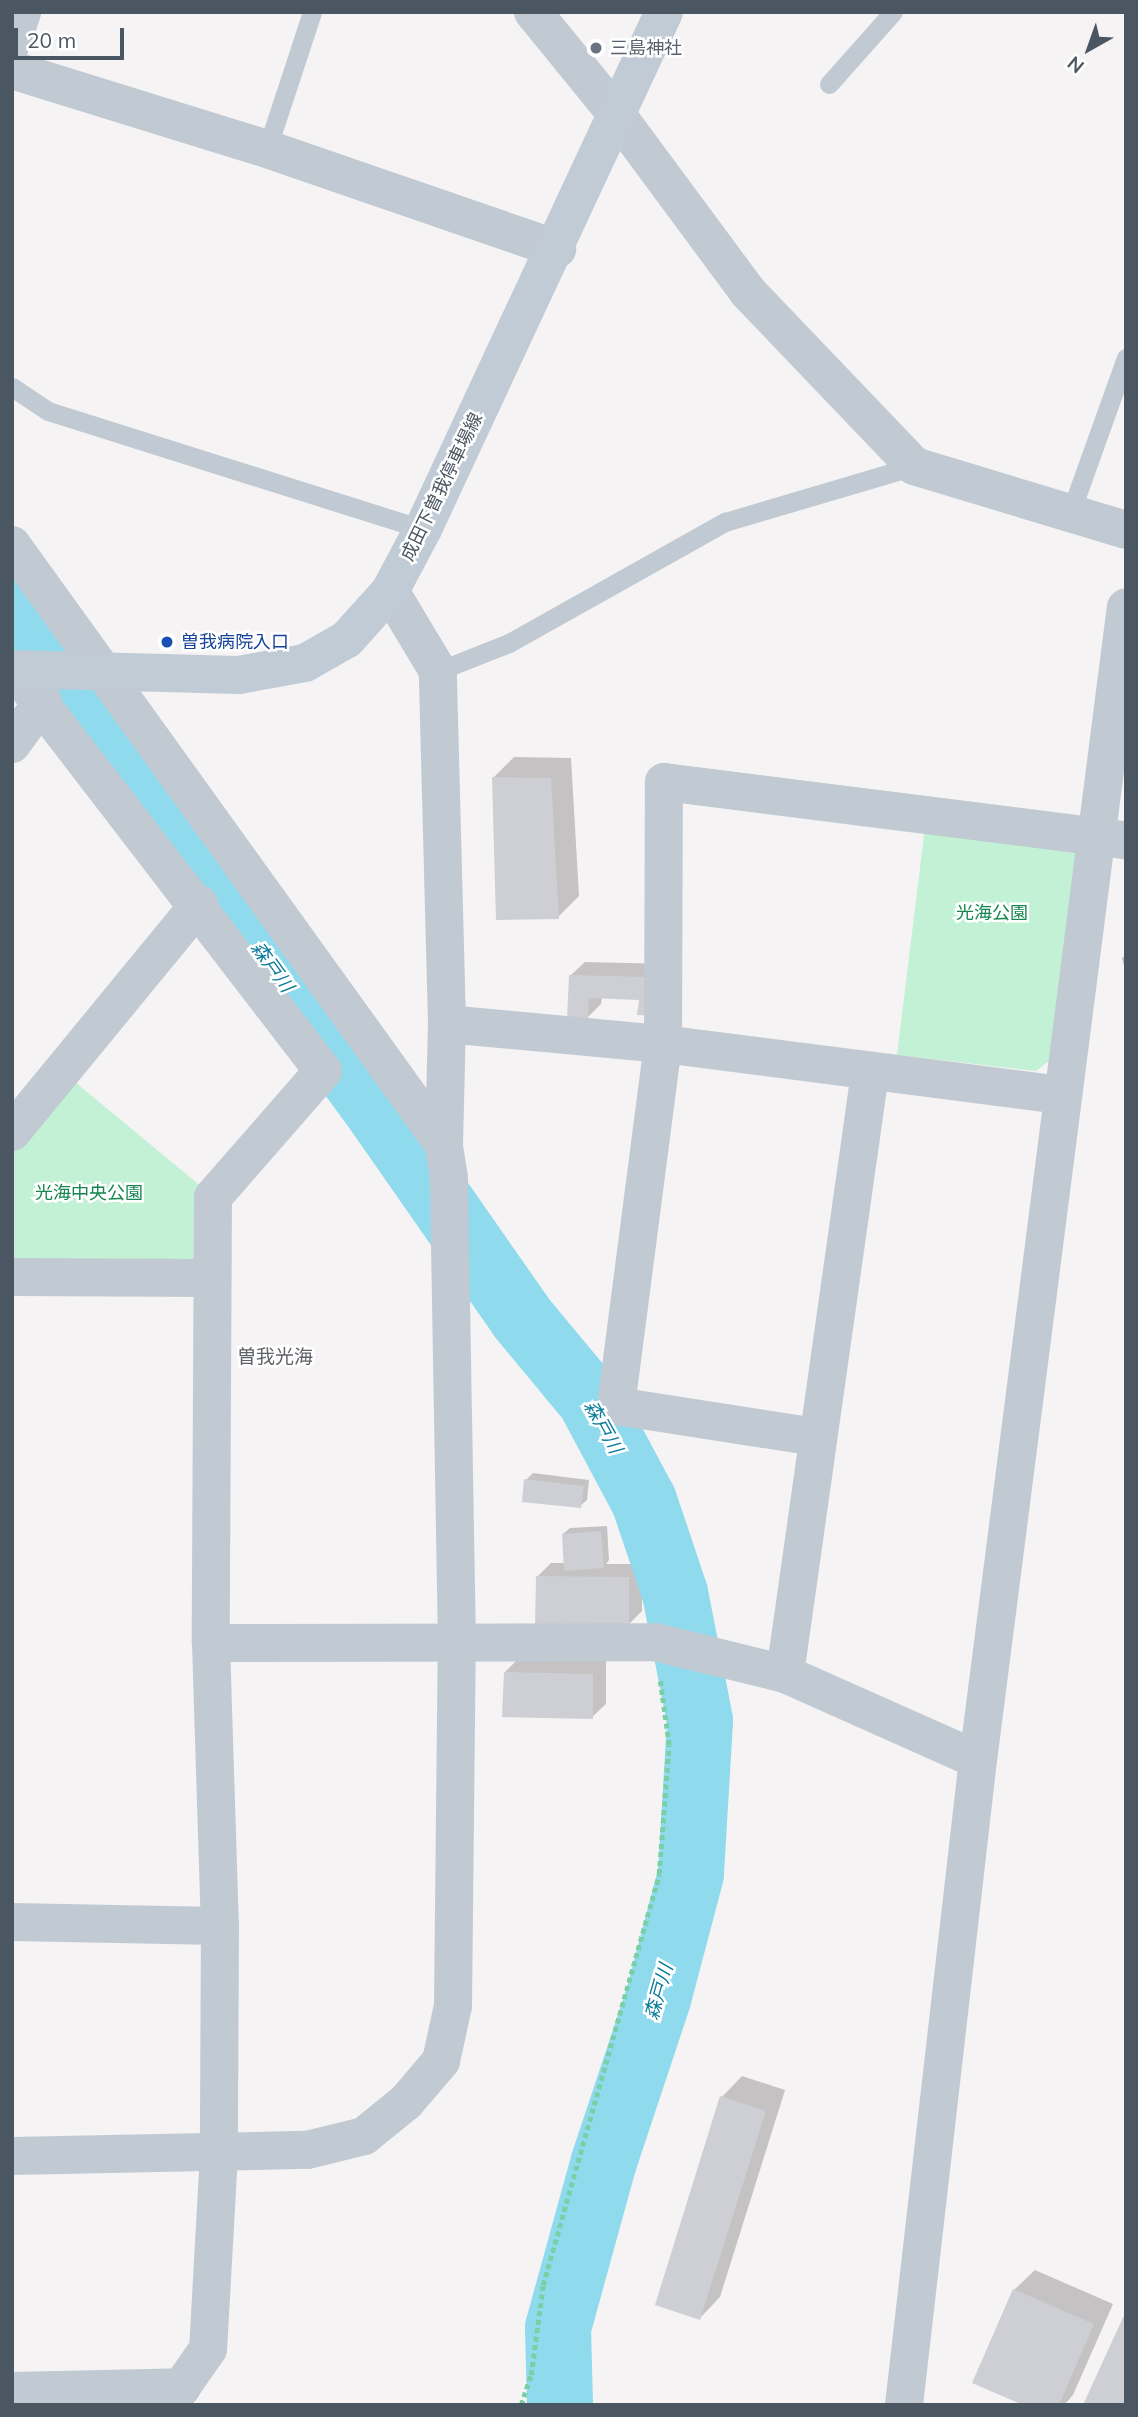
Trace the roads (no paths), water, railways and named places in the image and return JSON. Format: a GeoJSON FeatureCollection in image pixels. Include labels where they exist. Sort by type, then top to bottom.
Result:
{"type":"FeatureCollection","features":[{"type":"Feature","properties":{"kind":"main road","name":"成田下曽我停車場線"},"geometry":{"type":"LineString","coordinates":[[13,669],[105,674],[239,675],[305,663],[347,639],[390,591],[423,529],[557,249],[664,12]]}},
{"type":"Feature","properties":{"kind":"street"},"geometry":{"type":"LineString","coordinates":[[12,43],[22,12]]}},
{"type":"Feature","properties":{"kind":"street"},"geometry":{"type":"LineString","coordinates":[[533,12],[617,115],[747,291],[914,466],[1126,530]]}},
{"type":"Feature","properties":{"kind":"street"},"geometry":{"type":"LineString","coordinates":[[12,70],[267,149],[557,249]]}},
{"type":"Feature","properties":{"kind":"street"},"geometry":{"type":"LineString","coordinates":[[12,545],[446,1162]]}},
{"type":"Feature","properties":{"kind":"street"},"geometry":{"type":"LineString","coordinates":[[12,2156],[219,2154],[307,2150],[364,2136],[406,2102],[441,2061],[453,2006],[457,1645],[446,1162],[447,1024],[438,671],[390,591]]}},
{"type":"Feature","properties":{"kind":"street"},"geometry":{"type":"LineString","coordinates":[[904,2405],[978,1760],[1060,1095],[1110,838],[1126,607]]}},
{"type":"Feature","properties":{"kind":"street"},"geometry":{"type":"LineString","coordinates":[[12,2391],[175,2396],[208,2349],[219,2154],[220,1926],[211,1643],[210,1278],[213,1197],[323,1072],[199,904],[43,701],[13,669]]}},
{"type":"Feature","properties":{"kind":"street"},"geometry":{"type":"LineString","coordinates":[[12,744],[43,701]]}},
{"type":"Feature","properties":{"kind":"street"},"geometry":{"type":"LineString","coordinates":[[816,1437],[616,1406],[663,1044],[664,782],[1110,838]]}},
{"type":"Feature","properties":{"kind":"street"},"geometry":{"type":"LineString","coordinates":[[12,1132],[199,904]]}},
{"type":"Feature","properties":{"kind":"street"},"geometry":{"type":"LineString","coordinates":[[447,1024],[663,1044],[870,1073],[1060,1095]]}},
{"type":"Feature","properties":{"kind":"street"},"geometry":{"type":"LineString","coordinates":[[785,1674],[816,1437],[870,1073]]}},
{"type":"Feature","properties":{"kind":"street"},"geometry":{"type":"LineString","coordinates":[[12,1277],[210,1278]]}},
{"type":"Feature","properties":{"kind":"street"},"geometry":{"type":"LineString","coordinates":[[211,1643],[660,1643],[785,1674],[978,1760]]}},
{"type":"Feature","properties":{"kind":"street"},"geometry":{"type":"LineString","coordinates":[[12,1922],[220,1926]]}},
{"type":"Feature","properties":{"kind":"lane"},"geometry":{"type":"LineString","coordinates":[[267,149],[312,12]]}},
{"type":"Feature","properties":{"kind":"lane"},"geometry":{"type":"LineString","coordinates":[[829,84],[893,12]]}},
{"type":"Feature","properties":{"kind":"lane"},"geometry":{"type":"LineString","coordinates":[[1070,514],[1126,358]]}},
{"type":"Feature","properties":{"kind":"lane"},"geometry":{"type":"LineString","coordinates":[[12,387],[48,411],[423,529]]}},
{"type":"Feature","properties":{"kind":"lane"},"geometry":{"type":"LineString","coordinates":[[438,671],[509,643],[725,522],[914,466]]}},
{"type":"Feature","properties":{"kind":"waterway","name":"森戸川"},"geometry":{"type":"LineString","coordinates":[[12,602],[91,718],[370,1100],[522,1318],[590,1400],[644,1501],[675,1593],[700,1721],[691,1874],[658,1999],[604,2161],[558,2328],[560,2405]]}},
{"type":"Feature","properties":{"kind":"place","name":"三島神社"},"geometry":{"type":"Point","coordinates":[596,48]}},
{"type":"Feature","properties":{"kind":"place","name":"曽我病院入口"},"geometry":{"type":"Point","coordinates":[167,642]}},
{"type":"Feature","properties":{"kind":"district","name":"曽我光海"},"geometry":{"type":"Point","coordinates":[275,1357]}},
{"type":"Feature","properties":{"kind":"park label","name":"光海公園"},"geometry":{"type":"Point","coordinates":[992,913]}},
{"type":"Feature","properties":{"kind":"park label","name":"光海中央公園"},"geometry":{"type":"Point","coordinates":[89,1193]}}]}
